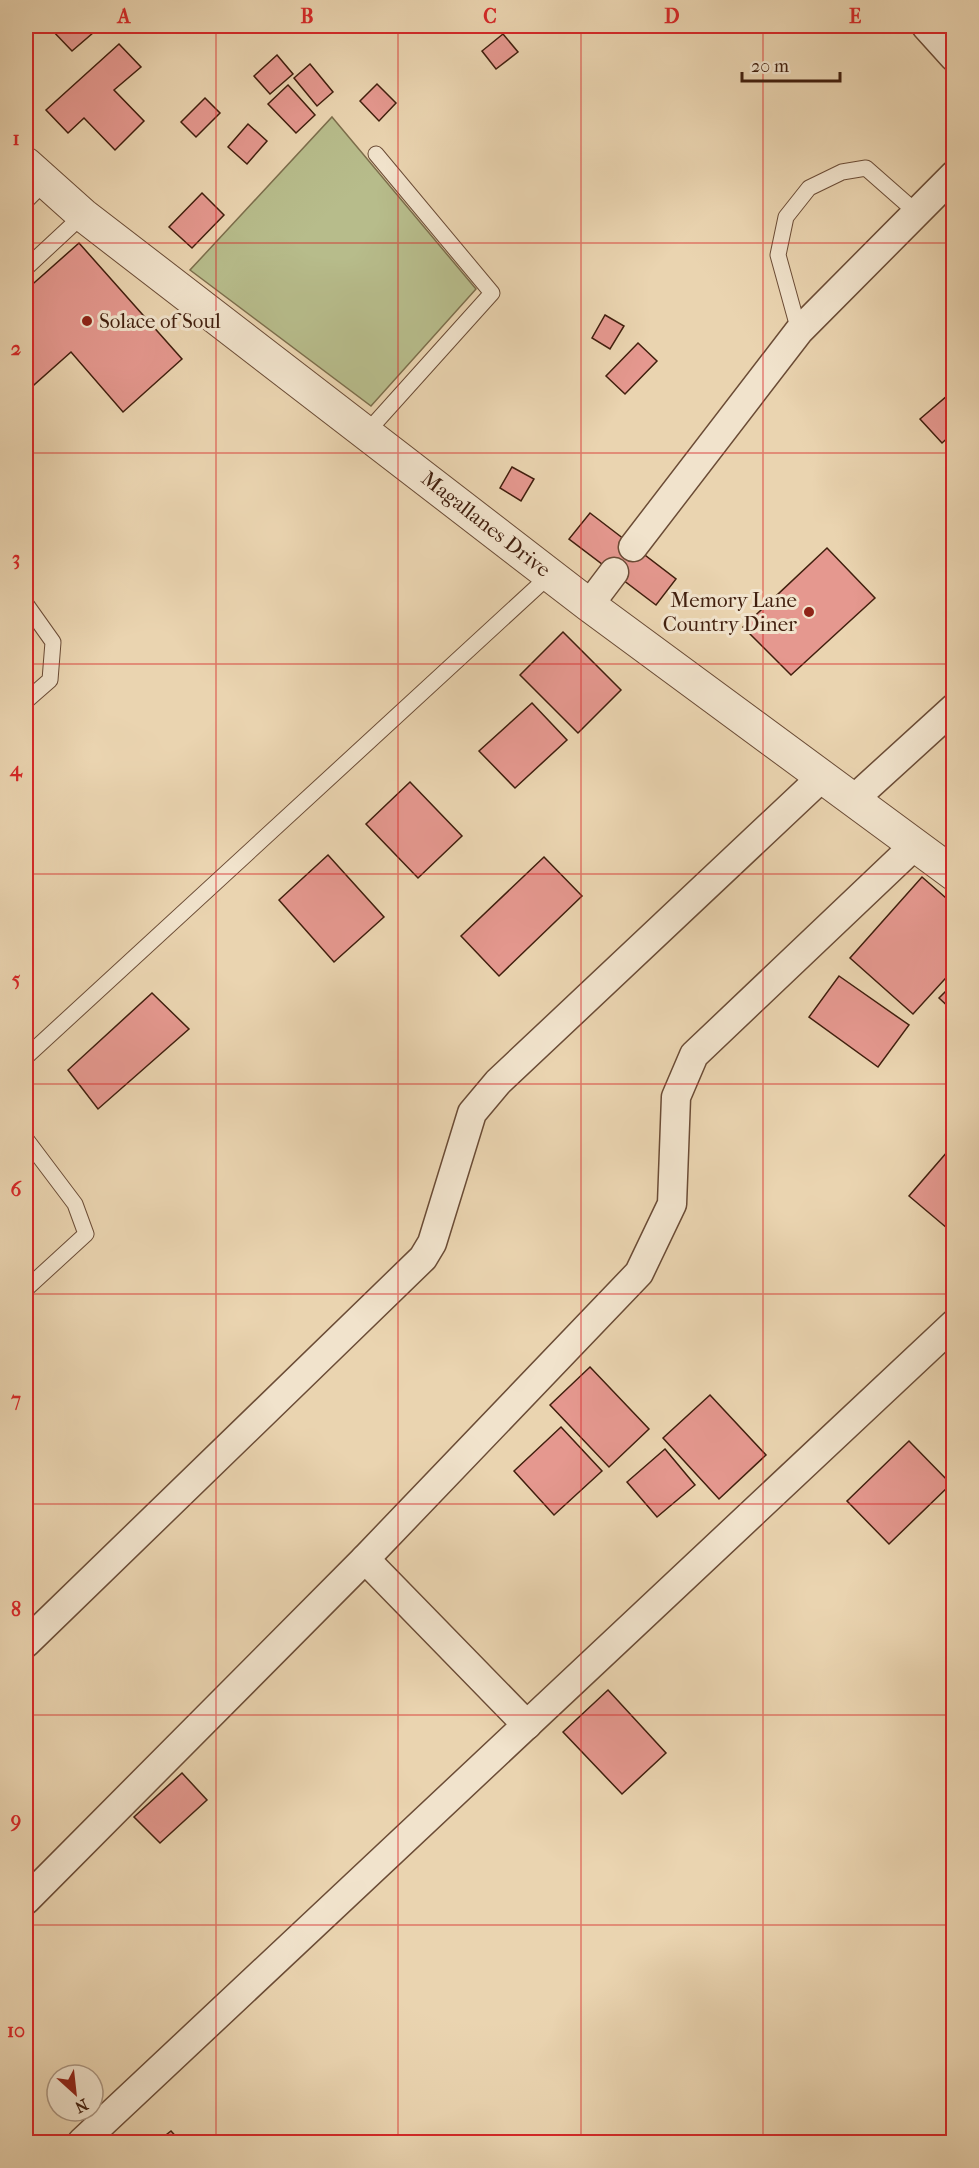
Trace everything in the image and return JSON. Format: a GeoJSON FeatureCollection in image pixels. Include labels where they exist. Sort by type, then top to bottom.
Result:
{"type":"FeatureCollection","features":[{"type":"Feature","properties":{"kind":"street"},"geometry":{"type":"LineString","coordinates":[[926,26],[954,57]]}},
{"type":"Feature","properties":{"kind":"street"},"geometry":{"type":"LineString","coordinates":[[633,547],[799,331],[954,176]]}},
{"type":"Feature","properties":{"kind":"street","name":"Magallanes Drive"},"geometry":{"type":"LineString","coordinates":[[32,182],[83,215],[589,605],[954,874]]}},
{"type":"Feature","properties":{"kind":"street"},"geometry":{"type":"LineString","coordinates":[[589,605],[614,572]]}},
{"type":"Feature","properties":{"kind":"street"},"geometry":{"type":"LineString","coordinates":[[853,800],[954,708]]}},
{"type":"Feature","properties":{"kind":"street"},"geometry":{"type":"LineString","coordinates":[[26,1643],[423,1258],[432,1243],[472,1113],[498,1082],[822,777]]}},
{"type":"Feature","properties":{"kind":"street"},"geometry":{"type":"LineString","coordinates":[[26,1900],[365,1559],[639,1272],[672,1204],[676,1097],[694,1055],[915,845]]}},
{"type":"Feature","properties":{"kind":"street"},"geometry":{"type":"LineString","coordinates":[[82,2142],[954,1324]]}},
{"type":"Feature","properties":{"kind":"street"},"geometry":{"type":"LineString","coordinates":[[365,1559],[527,1725]]}},
{"type":"Feature","properties":{"kind":"lane"},"geometry":{"type":"LineString","coordinates":[[367,432],[492,293],[376,154]]}},
{"type":"Feature","properties":{"kind":"lane"},"geometry":{"type":"LineString","coordinates":[[799,331],[778,255],[786,217],[809,188],[842,172],[866,168],[916,212]]}},
{"type":"Feature","properties":{"kind":"lane"},"geometry":{"type":"LineString","coordinates":[[26,267],[83,215]]}},
{"type":"Feature","properties":{"kind":"lane"},"geometry":{"type":"LineString","coordinates":[[26,1056],[550,575]]}},
{"type":"Feature","properties":{"kind":"lane"},"geometry":{"type":"LineString","coordinates":[[26,604],[53,642],[50,680],[26,702]]}},
{"type":"Feature","properties":{"kind":"lane"},"geometry":{"type":"LineString","coordinates":[[26,1139],[75,1204],[87,1234],[26,1289]]}},
{"type":"Feature","properties":{"kind":"green space"},"geometry":{"type":"Polygon","coordinates":[[[332,117],[476,289],[371,406],[190,270],[332,117]]]}},
{"type":"Feature","properties":{"kind":"building"},"geometry":{"type":"Polygon","coordinates":[[[52,26],[101,26],[72,51],[50,28],[52,26]]]}},
{"type":"Feature","properties":{"kind":"building"},"geometry":{"type":"Polygon","coordinates":[[[503,34],[518,52],[496,69],[482,51],[503,34]]]}},
{"type":"Feature","properties":{"kind":"building"},"geometry":{"type":"Polygon","coordinates":[[[119,44],[141,67],[114,90],[144,121],[115,150],[84,118],[68,133],[46,110],[119,44]]]}},
{"type":"Feature","properties":{"kind":"building"},"geometry":{"type":"Polygon","coordinates":[[[277,55],[293,74],[270,94],[254,76],[277,55]]]}},
{"type":"Feature","properties":{"kind":"building"},"geometry":{"type":"Polygon","coordinates":[[[310,64],[333,92],[317,106],[294,78],[310,64]]]}},
{"type":"Feature","properties":{"kind":"building"},"geometry":{"type":"Polygon","coordinates":[[[377,84],[396,103],[379,121],[360,101],[377,84]]]}},
{"type":"Feature","properties":{"kind":"building"},"geometry":{"type":"Polygon","coordinates":[[[288,85],[315,115],[296,133],[268,104],[288,85]]]}},
{"type":"Feature","properties":{"kind":"building"},"geometry":{"type":"Polygon","coordinates":[[[205,98],[220,113],[196,137],[181,122],[205,98]]]}},
{"type":"Feature","properties":{"kind":"building"},"geometry":{"type":"Polygon","coordinates":[[[248,124],[267,141],[247,164],[228,147],[248,124]]]}},
{"type":"Feature","properties":{"kind":"building"},"geometry":{"type":"Polygon","coordinates":[[[202,193],[224,215],[192,248],[169,227],[202,193]]]}},
{"type":"Feature","properties":{"kind":"building","name":"Solace of Soul"},"geometry":{"type":"Polygon","coordinates":[[[79,243],[182,359],[123,412],[71,352],[26,392],[26,290],[79,243]]]}},
{"type":"Feature","properties":{"kind":"building"},"geometry":{"type":"Polygon","coordinates":[[[605,315],[624,326],[610,349],[592,338],[605,315]]]}},
{"type":"Feature","properties":{"kind":"building"},"geometry":{"type":"Polygon","coordinates":[[[638,343],[657,361],[625,394],[606,376],[638,343]]]}},
{"type":"Feature","properties":{"kind":"building"},"geometry":{"type":"Polygon","coordinates":[[[954,390],[954,432],[942,443],[920,419],[954,390]]]}},
{"type":"Feature","properties":{"kind":"building"},"geometry":{"type":"Polygon","coordinates":[[[512,467],[534,479],[521,501],[500,488],[512,467]]]}},
{"type":"Feature","properties":{"kind":"building"},"geometry":{"type":"Polygon","coordinates":[[[590,513],[676,579],[656,605],[569,539],[590,513]]]}},
{"type":"Feature","properties":{"kind":"building","name":"Memory Lane Country Diner"},"geometry":{"type":"Polygon","coordinates":[[[827,548],[875,598],[791,675],[743,627],[827,548]]]}},
{"type":"Feature","properties":{"kind":"building"},"geometry":{"type":"Polygon","coordinates":[[[563,632],[621,690],[578,733],[520,675],[563,632]]]}},
{"type":"Feature","properties":{"kind":"building"},"geometry":{"type":"Polygon","coordinates":[[[532,703],[567,740],[515,788],[479,751],[532,703]]]}},
{"type":"Feature","properties":{"kind":"building"},"geometry":{"type":"Polygon","coordinates":[[[410,782],[462,836],[418,878],[366,824],[410,782]]]}},
{"type":"Feature","properties":{"kind":"building"},"geometry":{"type":"Polygon","coordinates":[[[328,855],[384,917],[334,962],[279,900],[328,855]]]}},
{"type":"Feature","properties":{"kind":"building"},"geometry":{"type":"Polygon","coordinates":[[[544,857],[582,896],[499,976],[461,936],[544,857]]]}},
{"type":"Feature","properties":{"kind":"building"},"geometry":{"type":"Polygon","coordinates":[[[922,877],[954,905],[954,969],[913,1014],[850,958],[922,877]]]}},
{"type":"Feature","properties":{"kind":"building"},"geometry":{"type":"Polygon","coordinates":[[[839,976],[909,1025],[878,1067],[809,1017],[839,976]]]}},
{"type":"Feature","properties":{"kind":"building"},"geometry":{"type":"Polygon","coordinates":[[[954,983],[954,1012],[939,998],[954,983]]]}},
{"type":"Feature","properties":{"kind":"building"},"geometry":{"type":"Polygon","coordinates":[[[152,993],[189,1029],[98,1109],[68,1070],[152,993]]]}},
{"type":"Feature","properties":{"kind":"building"},"geometry":{"type":"Polygon","coordinates":[[[954,1144],[954,1234],[909,1196],[954,1144]]]}},
{"type":"Feature","properties":{"kind":"building"},"geometry":{"type":"Polygon","coordinates":[[[590,1367],[649,1429],[609,1467],[550,1405],[590,1367]]]}},
{"type":"Feature","properties":{"kind":"building"},"geometry":{"type":"Polygon","coordinates":[[[710,1395],[766,1455],[719,1499],[663,1438],[710,1395]]]}},
{"type":"Feature","properties":{"kind":"building"},"geometry":{"type":"Polygon","coordinates":[[[561,1427],[602,1471],[554,1515],[514,1471],[561,1427]]]}},
{"type":"Feature","properties":{"kind":"building"},"geometry":{"type":"Polygon","coordinates":[[[909,1441],[951,1484],[889,1544],[847,1501],[909,1441]]]}},
{"type":"Feature","properties":{"kind":"building"},"geometry":{"type":"Polygon","coordinates":[[[665,1449],[695,1485],[657,1517],[627,1482],[665,1449]]]}},
{"type":"Feature","properties":{"kind":"building"},"geometry":{"type":"Polygon","coordinates":[[[608,1690],[666,1753],[622,1794],[563,1732],[608,1690]]]}},
{"type":"Feature","properties":{"kind":"building"},"geometry":{"type":"Polygon","coordinates":[[[182,1773],[207,1800],[160,1843],[134,1817],[182,1773]]]}},
{"type":"Feature","properties":{"kind":"building"},"geometry":{"type":"Polygon","coordinates":[[[171,2131],[181,2142],[157,2142],[171,2131]]]}},
{"type":"Feature","properties":{"kind":"place","name":"Solace of Soul"},"geometry":{"type":"Point","coordinates":[87,321]}},
{"type":"Feature","properties":{"kind":"place","name":"Memory Lane Country Diner"},"geometry":{"type":"Point","coordinates":[809,612]}}]}
